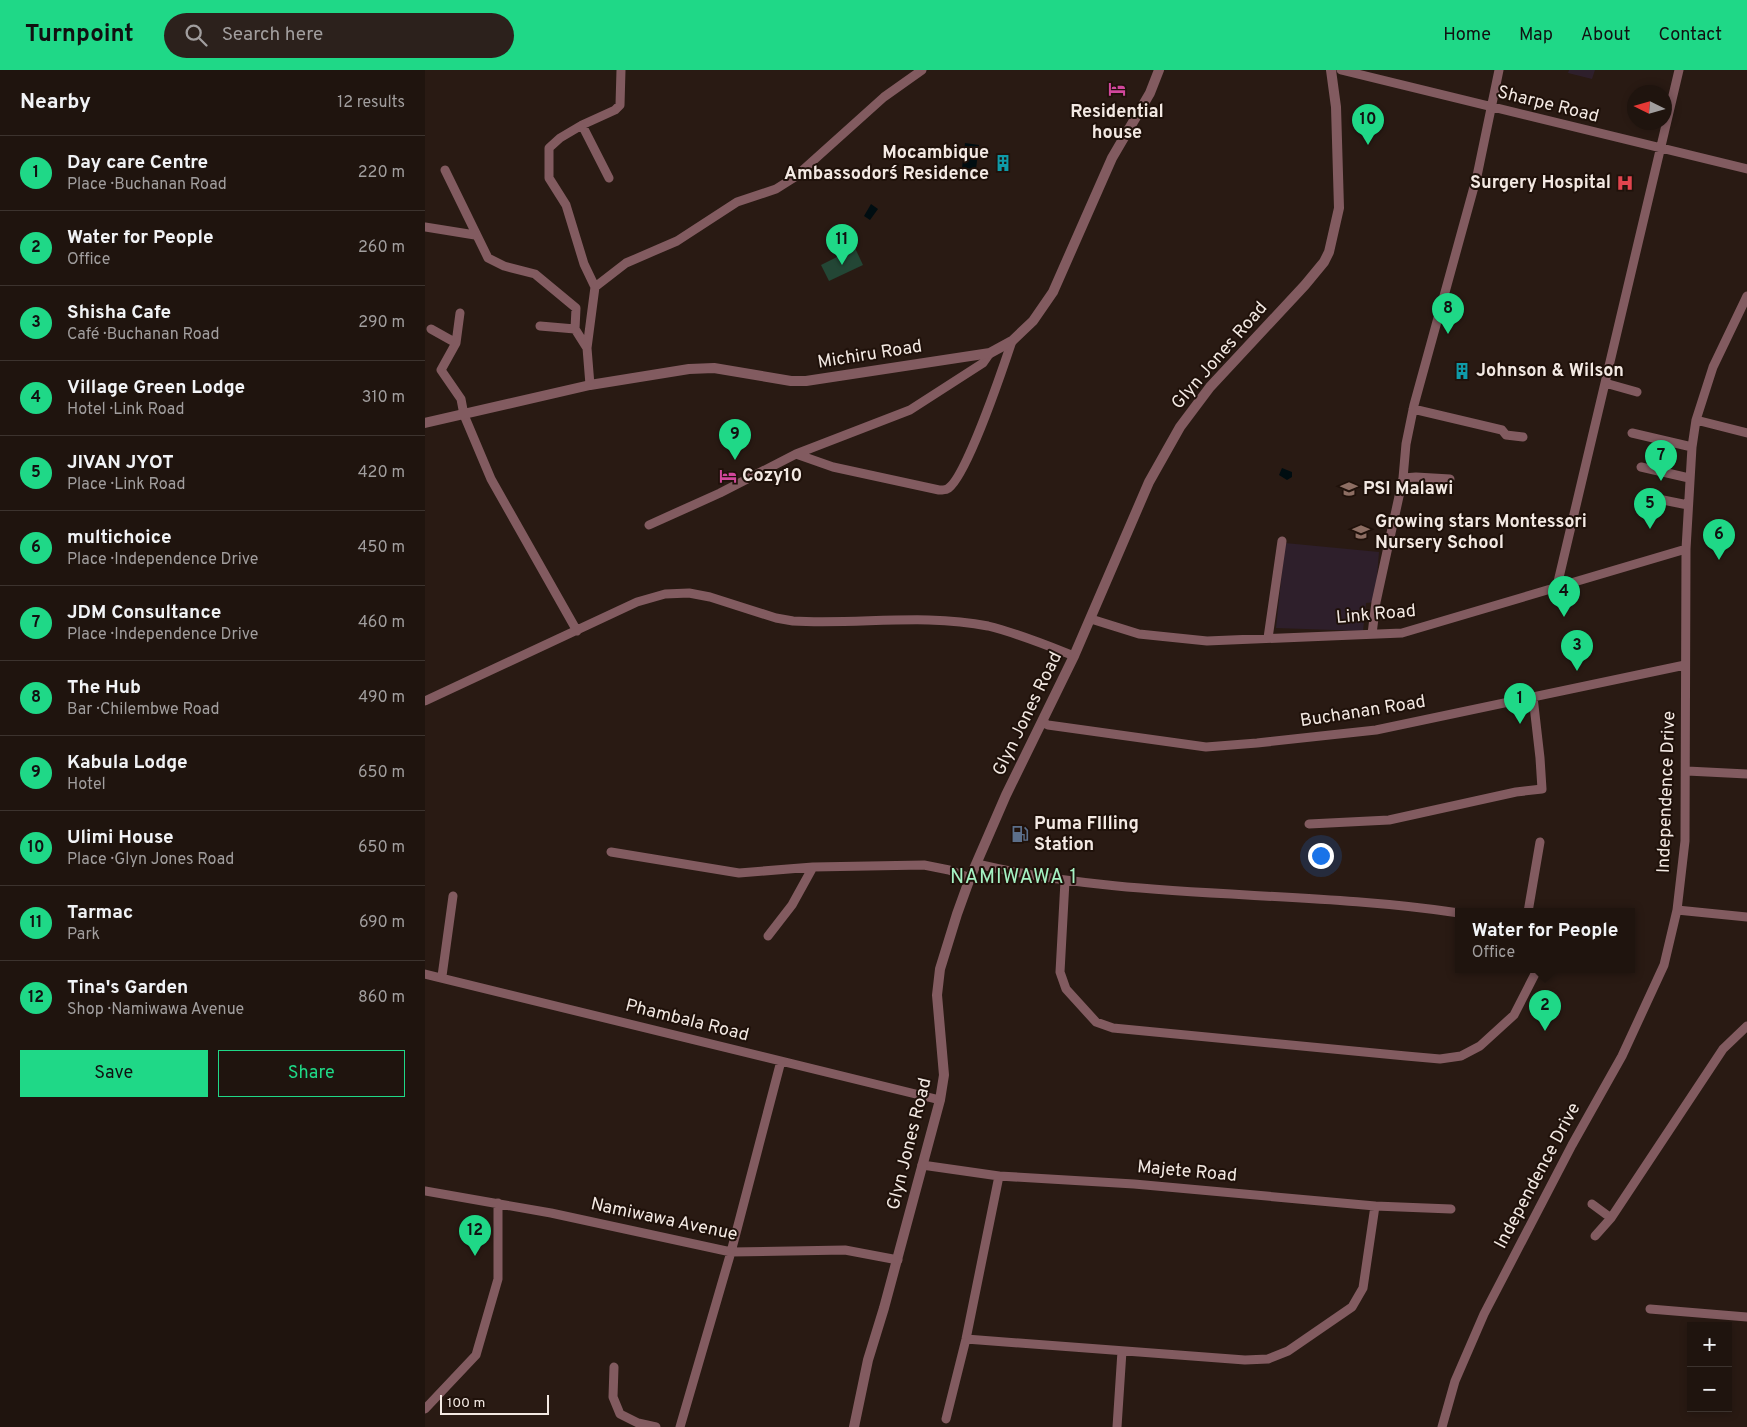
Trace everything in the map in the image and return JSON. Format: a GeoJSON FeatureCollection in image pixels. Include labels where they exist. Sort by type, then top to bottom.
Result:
{"type":"FeatureCollection","features":[{"type":"Feature","properties":{"kind":"street"},"geometry":{"type":"LineString","coordinates":[[590,385],[587,348],[595,287],[584,264],[566,205],[553,185],[548,168],[549,148],[560,138],[582,124],[615,110],[620,105],[621,70]]}},
{"type":"Feature","properties":{"kind":"street"},"geometry":{"type":"LineString","coordinates":[[595,287],[626,262],[677,241],[737,202],[776,189],[795,177],[884,97],[922,70]]}},
{"type":"Feature","properties":{"kind":"street","name":"Michiru Road"},"geometry":{"type":"LineString","coordinates":[[425,423],[590,385],[704,368],[791,381],[806,381],[990,353],[1012,341],[1033,320],[1053,292],[1112,158],[1150,93],[1159,70]]}},
{"type":"Feature","properties":{"kind":"street","name":"Glyn Jones Road"},"geometry":{"type":"LineString","coordinates":[[854,1427],[867,1360],[898,1260],[940,1100],[944,1075],[937,995],[941,969],[969,878],[1091,619],[1149,482],[1180,427],[1222,372],[1305,284],[1324,262],[1329,252],[1339,208],[1336,107],[1331,70]]}},
{"type":"Feature","properties":{"kind":"street","name":"Sharpe Road"},"geometry":{"type":"LineString","coordinates":[[1341,70],[1747,170]]}},
{"type":"Feature","properties":{"kind":"street"},"geometry":{"type":"LineString","coordinates":[[1372,634],[1376,602],[1403,478],[1406,444],[1413,409],[1477,176],[1499,70]]}},
{"type":"Feature","properties":{"kind":"street"},"geometry":{"type":"LineString","coordinates":[[1557,586],[1679,70]]}},
{"type":"Feature","properties":{"kind":"street"},"geometry":{"type":"LineString","coordinates":[[582,124],[609,178]]}},
{"type":"Feature","properties":{"kind":"street"},"geometry":{"type":"LineString","coordinates":[[445,170],[475,235],[488,258],[504,266],[535,274],[574,305],[577,313],[575,329],[587,348]]}},
{"type":"Feature","properties":{"kind":"street"},"geometry":{"type":"LineString","coordinates":[[425,227],[475,235]]}},
{"type":"Feature","properties":{"kind":"street","name":"Independence Drive"},"geometry":{"type":"LineString","coordinates":[[1442,1427],[1455,1381],[1496,1288],[1644,1012],[1664,965],[1677,910],[1685,841],[1687,771],[1685,665],[1686,549],[1691,447],[1696,420],[1719,351],[1747,296]]}},
{"type":"Feature","properties":{"kind":"street"},"geometry":{"type":"LineString","coordinates":[[460,313],[456,343],[442,365],[441,370],[461,399],[464,415],[491,479],[577,631]]}},
{"type":"Feature","properties":{"kind":"street"},"geometry":{"type":"LineString","coordinates":[[540,326],[575,329]]}},
{"type":"Feature","properties":{"kind":"street"},"geometry":{"type":"LineString","coordinates":[[431,329],[456,343]]}},
{"type":"Feature","properties":{"kind":"street"},"geometry":{"type":"LineString","coordinates":[[797,454],[841,469],[939,490],[947,489],[953,484],[971,450],[1012,341]]}},
{"type":"Feature","properties":{"kind":"street"},"geometry":{"type":"LineString","coordinates":[[649,525],[721,493],[797,454],[910,410],[983,363],[990,353]]}},
{"type":"Feature","properties":{"kind":"street"},"geometry":{"type":"LineString","coordinates":[[1605,383],[1637,392]]}},
{"type":"Feature","properties":{"kind":"street"},"geometry":{"type":"LineString","coordinates":[[1413,409],[1502,430],[1506,435],[1523,436]]}},
{"type":"Feature","properties":{"kind":"street"},"geometry":{"type":"LineString","coordinates":[[1696,420],[1747,433]]}},
{"type":"Feature","properties":{"kind":"street"},"geometry":{"type":"LineString","coordinates":[[1631,433],[1691,447]]}},
{"type":"Feature","properties":{"kind":"street"},"geometry":{"type":"LineString","coordinates":[[1641,467],[1689,478]]}},
{"type":"Feature","properties":{"kind":"street"},"geometry":{"type":"LineString","coordinates":[[1403,478],[1450,479]]}},
{"type":"Feature","properties":{"kind":"street"},"geometry":{"type":"LineString","coordinates":[[1648,497],[1688,505]]}},
{"type":"Feature","properties":{"kind":"street"},"geometry":{"type":"LineString","coordinates":[[1268,638],[1282,541]]}},
{"type":"Feature","properties":{"kind":"street","name":"Link Road"},"geometry":{"type":"LineString","coordinates":[[1091,619],[1139,634],[1207,641],[1402,633],[1686,549]]}},
{"type":"Feature","properties":{"kind":"street"},"geometry":{"type":"LineString","coordinates":[[425,701],[637,602],[665,594],[689,593],[710,597],[776,618],[793,620],[921,620],[987,626],[1074,656]]}},
{"type":"Feature","properties":{"kind":"street","name":"Buchanan Road"},"geometry":{"type":"LineString","coordinates":[[1042,722],[1048,725],[1097,733],[1206,747],[1376,730],[1685,665]]}},
{"type":"Feature","properties":{"kind":"street"},"geometry":{"type":"LineString","coordinates":[[1309,824],[1389,820],[1516,792],[1542,789],[1541,758],[1533,697]]}},
{"type":"Feature","properties":{"kind":"street"},"geometry":{"type":"LineString","coordinates":[[1687,771],[1747,774]]}},
{"type":"Feature","properties":{"kind":"street"},"geometry":{"type":"LineString","coordinates":[[1529,908],[1540,842]]}},
{"type":"Feature","properties":{"kind":"street"},"geometry":{"type":"LineString","coordinates":[[611,852],[739,873],[813,867],[924,866],[949,870],[969,878]]}},
{"type":"Feature","properties":{"kind":"street"},"geometry":{"type":"LineString","coordinates":[[977,864],[1026,876],[1109,886],[1395,903],[1455,912]]}},
{"type":"Feature","properties":{"kind":"street"},"geometry":{"type":"LineString","coordinates":[[768,936],[792,905],[813,867]]}},
{"type":"Feature","properties":{"kind":"street"},"geometry":{"type":"LineString","coordinates":[[1065,881],[1060,972],[1067,989],[1086,1012],[1096,1022],[1113,1028],[1439,1059],[1461,1056],[1480,1046],[1514,1015],[1535,973]]}},
{"type":"Feature","properties":{"kind":"street"},"geometry":{"type":"LineString","coordinates":[[442,976],[453,896]]}},
{"type":"Feature","properties":{"kind":"street"},"geometry":{"type":"LineString","coordinates":[[1677,910],[1747,917]]}},
{"type":"Feature","properties":{"kind":"street","name":"Phambala Road"},"geometry":{"type":"LineString","coordinates":[[425,974],[442,976],[940,1100]]}},
{"type":"Feature","properties":{"kind":"street"},"geometry":{"type":"LineString","coordinates":[[1595,1236],[1611,1218],[1723,1049],[1747,1026]]}},
{"type":"Feature","properties":{"kind":"street"},"geometry":{"type":"LineString","coordinates":[[680,1427],[731,1252],[781,1061]]}},
{"type":"Feature","properties":{"kind":"street","name":"Majete Road"},"geometry":{"type":"LineString","coordinates":[[922,1165],[999,1176],[1153,1186],[1375,1206],[1451,1209]]}},
{"type":"Feature","properties":{"kind":"street"},"geometry":{"type":"LineString","coordinates":[[946,1419],[966,1339],[999,1176]]}},
{"type":"Feature","properties":{"kind":"street","name":"Namiwawa Avenue"},"geometry":{"type":"LineString","coordinates":[[425,1191],[498,1203],[731,1252],[845,1250],[898,1260]]}},
{"type":"Feature","properties":{"kind":"street"},"geometry":{"type":"LineString","coordinates":[[425,1409],[476,1355],[498,1279],[498,1203]]}},
{"type":"Feature","properties":{"kind":"street"},"geometry":{"type":"LineString","coordinates":[[1592,1204],[1611,1218]]}},
{"type":"Feature","properties":{"kind":"street"},"geometry":{"type":"LineString","coordinates":[[966,1339],[1245,1360],[1268,1359],[1288,1351],[1352,1307],[1363,1288],[1375,1206]]}},
{"type":"Feature","properties":{"kind":"street"},"geometry":{"type":"LineString","coordinates":[[1650,1309],[1747,1317]]}},
{"type":"Feature","properties":{"kind":"street"},"geometry":{"type":"LineString","coordinates":[[1117,1427],[1122,1351]]}},
{"type":"Feature","properties":{"kind":"street"},"geometry":{"type":"LineString","coordinates":[[614,1367],[613,1397],[620,1414],[638,1423],[655,1427]]}},
{"type":"Feature","properties":{"kind":"shaded area"},"geometry":{"type":"Polygon","coordinates":[[[1569,70],[1595,70],[1592,79],[1568,73],[1569,70]]]}},
{"type":"Feature","properties":{"kind":"shaded area"},"geometry":{"type":"Polygon","coordinates":[[[965,143],[979,145],[976,169],[962,168],[965,143]]]}},
{"type":"Feature","properties":{"kind":"shaded area"},"geometry":{"type":"Polygon","coordinates":[[[871,204],[878,209],[870,220],[864,216],[871,204]]]}},
{"type":"Feature","properties":{"kind":"shaded area"},"geometry":{"type":"Polygon","coordinates":[[[1282,468],[1292,472],[1292,477],[1287,480],[1279,475],[1282,468]]]}},
{"type":"Feature","properties":{"kind":"shaded area"},"geometry":{"type":"Polygon","coordinates":[[[1285,543],[1379,552],[1375,602],[1366,603],[1363,631],[1276,628],[1285,543]]]}},
{"type":"Feature","properties":{"kind":"green space"},"geometry":{"type":"Polygon","coordinates":[[[855,248],[863,265],[829,281],[821,265],[855,248]]]}},
{"type":"Feature","properties":{"kind":"place","name":"Residential house"},"geometry":{"type":"Point","coordinates":[1117,89]}},
{"type":"Feature","properties":{"kind":"place","name":"Ulimi House"},"geometry":{"type":"Point","coordinates":[1368,145]}},
{"type":"Feature","properties":{"kind":"place","name":"Mocambique Ambassodorś Residence"},"geometry":{"type":"Point","coordinates":[1003,163]}},
{"type":"Feature","properties":{"kind":"place","name":"Surgery Hospital"},"geometry":{"type":"Point","coordinates":[1625,183]}},
{"type":"Feature","properties":{"kind":"place","name":"Tarmac"},"geometry":{"type":"Point","coordinates":[842,265]}},
{"type":"Feature","properties":{"kind":"place","name":"The Hub"},"geometry":{"type":"Point","coordinates":[1448,334]}},
{"type":"Feature","properties":{"kind":"place","name":"Johnson & Wilson"},"geometry":{"type":"Point","coordinates":[1462,371]}},
{"type":"Feature","properties":{"kind":"place","name":"Kabula Lodge"},"geometry":{"type":"Point","coordinates":[735,460]}},
{"type":"Feature","properties":{"kind":"place","name":"Cozy10"},"geometry":{"type":"Point","coordinates":[728,476]}},
{"type":"Feature","properties":{"kind":"place","name":"JDM Consultance"},"geometry":{"type":"Point","coordinates":[1661,481]}},
{"type":"Feature","properties":{"kind":"place","name":"PSI Malawi"},"geometry":{"type":"Point","coordinates":[1349,489]}},
{"type":"Feature","properties":{"kind":"place","name":"JIVAN JYOT"},"geometry":{"type":"Point","coordinates":[1650,529]}},
{"type":"Feature","properties":{"kind":"place","name":"Growing stars Montessori Nursery School"},"geometry":{"type":"Point","coordinates":[1361,532]}},
{"type":"Feature","properties":{"kind":"place","name":"multichoice"},"geometry":{"type":"Point","coordinates":[1719,560]}},
{"type":"Feature","properties":{"kind":"place","name":"Village Green Lodge"},"geometry":{"type":"Point","coordinates":[1564,617]}},
{"type":"Feature","properties":{"kind":"place","name":"Shisha Cafe"},"geometry":{"type":"Point","coordinates":[1577,671]}},
{"type":"Feature","properties":{"kind":"place","name":"Day care Centre"},"geometry":{"type":"Point","coordinates":[1520,724]}},
{"type":"Feature","properties":{"kind":"place","name":"Puma FIlling Station"},"geometry":{"type":"Point","coordinates":[1020,834]}},
{"type":"Feature","properties":{"kind":"place","name":"Water for People"},"geometry":{"type":"Point","coordinates":[1545,1031]}},
{"type":"Feature","properties":{"kind":"place","name":"Tina's Garden"},"geometry":{"type":"Point","coordinates":[475,1256]}},
{"type":"Feature","properties":{"kind":"district","name":"NAMIWAWA 1"},"geometry":{"type":"Point","coordinates":[1014,878]}}]}
